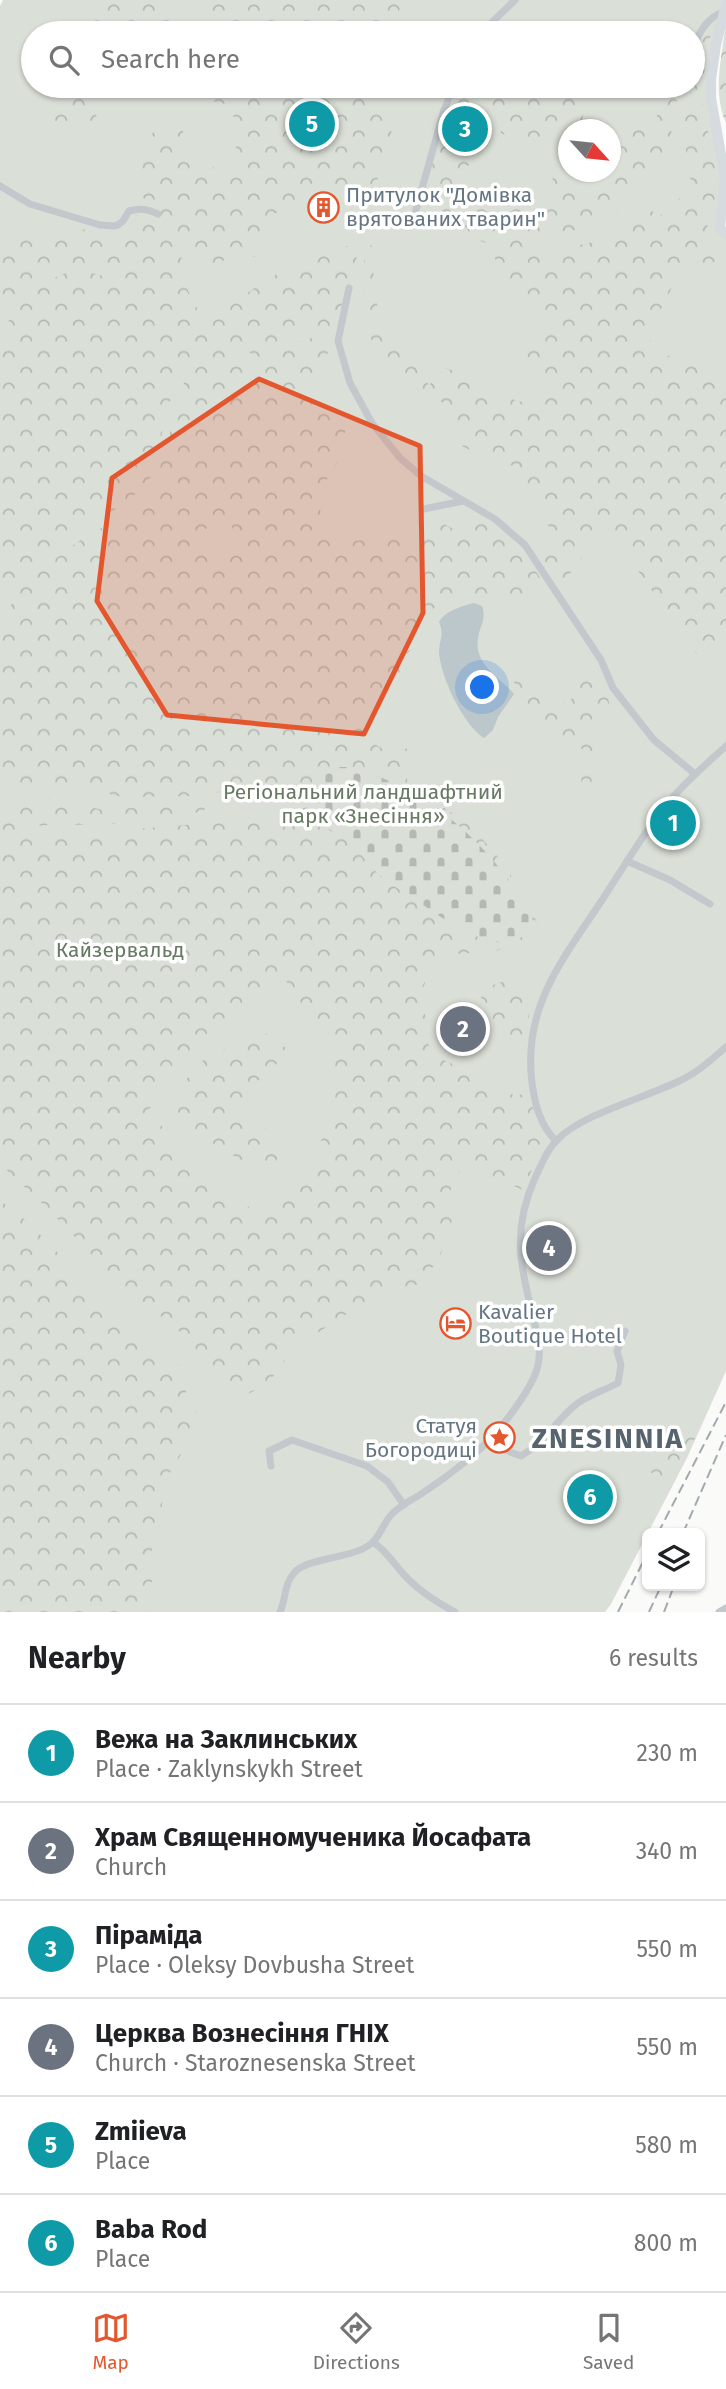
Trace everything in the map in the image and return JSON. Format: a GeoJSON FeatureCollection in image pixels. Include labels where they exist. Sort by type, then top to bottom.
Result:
{"type":"FeatureCollection","features":[{"type":"Feature","properties":{"kind":"main road"},"geometry":{"type":"LineString","coordinates":[[725,8],[716,45],[711,98],[725,177],[720,228],[726,234]]}},
{"type":"Feature","properties":{"kind":"street"},"geometry":{"type":"LineString","coordinates":[[493,21],[515,0]]}},
{"type":"Feature","properties":{"kind":"street"},"geometry":{"type":"LineString","coordinates":[[705,24],[725,8]]}},
{"type":"Feature","properties":{"kind":"street"},"geometry":{"type":"LineString","coordinates":[[414,217],[449,98]]}},
{"type":"Feature","properties":{"kind":"street"},"geometry":{"type":"LineString","coordinates":[[0,186],[30,204],[100,225],[116,226],[129,211],[138,208],[158,214]]}},
{"type":"Feature","properties":{"kind":"street"},"geometry":{"type":"LineString","coordinates":[[349,288],[338,341],[350,383],[372,422],[400,458],[421,476],[495,519],[525,545],[601,660],[613,688],[654,740],[695,775]]}},
{"type":"Feature","properties":{"kind":"street"},"geometry":{"type":"LineString","coordinates":[[424,509],[464,501]]}},
{"type":"Feature","properties":{"kind":"street"},"geometry":{"type":"LineString","coordinates":[[556,1141],[542,1124],[533,1094],[530,1066],[531,1040],[545,994],[560,960],[666,804],[726,746]]}},
{"type":"Feature","properties":{"kind":"street"},"geometry":{"type":"LineString","coordinates":[[627,861],[670,880],[710,904]]}},
{"type":"Feature","properties":{"kind":"street"},"geometry":{"type":"LineString","coordinates":[[280,1612],[287,1583],[297,1569],[361,1549],[373,1542],[394,1511],[425,1491],[492,1438],[513,1411],[538,1368],[538,1338],[519,1250],[520,1224],[531,1187],[556,1141],[593,1118],[688,1077],[702,1069],[726,1047]]}},
{"type":"Feature","properties":{"kind":"street"},"geometry":{"type":"LineString","coordinates":[[492,1438],[510,1452],[521,1456],[547,1438],[580,1401],[618,1383],[621,1365],[617,1352],[625,1331]]}},
{"type":"Feature","properties":{"kind":"street"},"geometry":{"type":"LineString","coordinates":[[271,1465],[269,1451],[292,1440],[367,1466],[388,1482],[404,1505]]}},
{"type":"Feature","properties":{"kind":"street"},"geometry":{"type":"LineString","coordinates":[[382,1527],[385,1550]]}},
{"type":"Feature","properties":{"kind":"street"},"geometry":{"type":"LineString","coordinates":[[373,1542],[385,1550],[394,1564],[417,1587],[455,1612]]}},
{"type":"Feature","properties":{"kind":"street"},"geometry":{"type":"LineString","coordinates":[[719,1612],[726,1608]]}},
{"type":"Feature","properties":{"kind":"highlighted area"},"geometry":{"type":"Polygon","coordinates":[[[259,379],[420,446],[423,613],[364,734],[167,715],[97,601],[112,478],[259,379]]]}},
{"type":"Feature","properties":{"kind":"green space","name":"Регіональний ландшафтний парк «Знесіння»"},"geometry":{"type":"Polygon","coordinates":[[[3,0],[725,0],[709,78],[726,237],[726,1371],[687,1458],[651,1528],[642,1528],[642,1544],[605,1612],[0,1612],[0,6],[3,0]]]}},
{"type":"Feature","properties":{"kind":"green space"},"geometry":{"type":"Polygon","coordinates":[[[106,0],[157,0],[175,14],[175,21],[95,21],[106,0]]]}},
{"type":"Feature","properties":{"kind":"green space"},"geometry":{"type":"Polygon","coordinates":[[[220,0],[404,0],[394,21],[215,21],[209,10],[220,0]]]}},
{"type":"Feature","properties":{"kind":"green space"},"geometry":{"type":"Polygon","coordinates":[[[643,10],[654,21],[636,21],[643,10]]]}},
{"type":"Feature","properties":{"kind":"green space"},"geometry":{"type":"Polygon","coordinates":[[[726,16],[726,123],[719,97],[719,84],[726,16]]]}},
{"type":"Feature","properties":{"kind":"green space"},"geometry":{"type":"Polygon","coordinates":[[[713,21],[705,68],[705,32],[713,21]]]}},
{"type":"Feature","properties":{"kind":"green space"},"geometry":{"type":"Polygon","coordinates":[[[52,98],[98,98],[96,119],[71,130],[51,119],[52,98]]]}},
{"type":"Feature","properties":{"kind":"green space","name":"Кайзервальд"},"geometry":{"type":"Polygon","coordinates":[[[201,98],[383,98],[394,123],[376,184],[317,198],[260,220],[266,256],[227,257],[216,268],[197,257],[181,254],[183,274],[189,292],[210,325],[241,298],[275,275],[311,258],[351,245],[360,266],[346,286],[341,315],[329,330],[305,333],[269,358],[254,356],[237,342],[226,350],[249,365],[259,365],[267,363],[304,340],[327,337],[329,351],[313,375],[317,391],[346,424],[342,455],[321,489],[320,517],[333,542],[404,537],[444,524],[459,532],[470,518],[487,518],[514,539],[545,585],[504,600],[488,598],[480,593],[434,608],[418,644],[404,656],[402,686],[383,693],[368,740],[393,755],[402,745],[416,757],[406,773],[408,784],[470,825],[505,865],[541,929],[521,948],[435,956],[422,991],[430,1054],[477,1075],[500,1094],[529,1095],[545,1140],[523,1190],[463,1164],[441,1210],[452,1220],[439,1260],[418,1284],[362,1304],[294,1348],[267,1385],[243,1396],[213,1369],[185,1336],[113,1277],[50,1211],[0,1164],[0,842],[45,835],[177,826],[241,818],[285,818],[303,801],[296,792],[262,787],[188,796],[122,797],[82,787],[0,786],[0,622],[26,581],[79,541],[139,506],[155,485],[185,379],[204,364],[189,366],[173,389],[151,477],[144,486],[118,508],[54,546],[33,565],[0,611],[0,332],[39,288],[59,276],[82,271],[118,281],[120,274],[88,265],[62,267],[27,289],[0,321],[0,233],[13,236],[26,232],[73,242],[84,229],[134,234],[135,216],[150,208],[137,188],[138,153],[160,123],[174,124],[183,131],[188,154],[224,173],[241,136],[229,105],[201,98]],[[216,524],[201,531],[222,554],[232,541],[232,526],[216,524]],[[286,981],[255,992],[198,1041],[149,1110],[199,1174],[263,1216],[313,1166],[332,1107],[330,1045],[286,981]]]}},
{"type":"Feature","properties":{"kind":"green space"},"geometry":{"type":"Polygon","coordinates":[[[459,98],[586,98],[582,119],[558,119],[558,142],[555,141],[539,149],[528,150],[520,135],[509,137],[501,133],[500,126],[503,122],[500,119],[490,125],[479,121],[474,106],[470,111],[457,110],[459,98]]]}},
{"type":"Feature","properties":{"kind":"green space"},"geometry":{"type":"Polygon","coordinates":[[[657,98],[677,98],[672,129],[665,150],[646,179],[636,171],[627,182],[632,197],[608,219],[591,229],[551,232],[536,242],[547,259],[560,249],[603,240],[639,207],[663,215],[689,189],[692,181],[689,177],[682,117],[686,98],[703,98],[719,189],[707,217],[708,242],[726,256],[696,271],[681,270],[648,334],[654,350],[726,378],[726,629],[704,664],[616,540],[600,534],[561,585],[539,555],[551,533],[541,506],[526,491],[523,475],[514,466],[490,460],[450,440],[459,422],[439,399],[429,403],[414,390],[389,364],[371,339],[364,280],[364,246],[371,245],[374,252],[373,270],[380,329],[429,385],[446,368],[461,374],[487,394],[528,404],[548,383],[523,357],[545,322],[496,265],[493,245],[467,237],[448,216],[420,207],[447,113],[466,122],[480,156],[454,177],[458,195],[479,203],[505,188],[522,186],[529,199],[549,201],[553,176],[558,174],[558,182],[575,182],[585,201],[613,188],[610,182],[621,182],[621,123],[657,122],[657,98]]]}},
{"type":"Feature","properties":{"kind":"green space"},"geometry":{"type":"Polygon","coordinates":[[[503,664],[515,667],[527,675],[538,688],[542,703],[567,703],[587,678],[598,680],[607,686],[609,704],[593,731],[595,745],[590,804],[585,807],[581,803],[582,749],[575,744],[557,742],[550,733],[531,719],[524,699],[503,664]]]}},
{"type":"Feature","properties":{"kind":"green space"},"geometry":{"type":"Polygon","coordinates":[[[346,767],[394,783],[417,795],[459,826],[495,863],[525,902],[532,919],[531,927],[526,933],[515,940],[502,943],[458,928],[385,879],[350,843],[318,822],[311,810],[317,782],[330,769],[346,767]]]}},
{"type":"Feature","properties":{"kind":"green space"},"geometry":{"type":"Polygon","coordinates":[[[54,798],[103,810],[188,804],[212,806],[196,813],[155,821],[43,825],[0,832],[0,803],[8,800],[54,798]]]}},
{"type":"Feature","properties":{"kind":"green space"},"geometry":{"type":"Polygon","coordinates":[[[504,981],[519,990],[532,993],[520,1054],[505,1041],[492,1040],[488,1028],[487,1004],[481,998],[483,989],[504,981]]]}},
{"type":"Feature","properties":{"kind":"green space"},"geometry":{"type":"Polygon","coordinates":[[[271,1032],[289,1052],[246,1092],[247,1112],[274,1136],[280,1153],[271,1172],[239,1159],[182,1125],[173,1094],[207,1056],[271,1032]]]}},
{"type":"Feature","properties":{"kind":"green space"},"geometry":{"type":"Polygon","coordinates":[[[0,1200],[28,1222],[59,1254],[108,1324],[146,1338],[193,1377],[185,1394],[201,1421],[165,1481],[160,1520],[152,1550],[152,1581],[146,1612],[0,1612],[0,1200]]]}},
{"type":"Feature","properties":{"kind":"green space"},"geometry":{"type":"Polygon","coordinates":[[[678,1427],[691,1428],[696,1436],[675,1479],[666,1483],[649,1471],[649,1454],[669,1445],[671,1435],[678,1427]]]}},
{"type":"Feature","properties":{"kind":"shaded area"},"geometry":{"type":"Polygon","coordinates":[[[474,603],[482,606],[484,613],[478,644],[482,661],[514,694],[498,717],[493,730],[484,738],[468,723],[454,700],[439,653],[442,634],[439,622],[459,607],[474,603]]]}},
{"type":"Feature","properties":{"kind":"railway"},"geometry":{"type":"LineString","coordinates":[[661,1528],[726,1402]]}},
{"type":"Feature","properties":{"kind":"railway"},"geometry":{"type":"LineString","coordinates":[[685,1528],[726,1435]]}},
{"type":"Feature","properties":{"kind":"railway"},"geometry":{"type":"LineString","coordinates":[[618,1612],[642,1564]]}},
{"type":"Feature","properties":{"kind":"railway"},"geometry":{"type":"LineString","coordinates":[[649,1612],[659,1591]]}},
{"type":"Feature","properties":{"kind":"railway"},"geometry":{"type":"LineString","coordinates":[[664,1612],[672,1591]]}},
{"type":"Feature","properties":{"kind":"place","name":"Zmiieva"},"geometry":{"type":"Point","coordinates":[312,124]}},
{"type":"Feature","properties":{"kind":"place","name":"Піраміда"},"geometry":{"type":"Point","coordinates":[465,129]}},
{"type":"Feature","properties":{"kind":"place","name":"Притулок \"Домівка врятованих тварин\""},"geometry":{"type":"Point","coordinates":[323,207]}},
{"type":"Feature","properties":{"kind":"place","name":"Вежа на Заклинських"},"geometry":{"type":"Point","coordinates":[673,823]}},
{"type":"Feature","properties":{"kind":"place","name":"Храм Священномученика Йосафата"},"geometry":{"type":"Point","coordinates":[463,1029]}},
{"type":"Feature","properties":{"kind":"place","name":"Церква Вознесіння ГНІХ"},"geometry":{"type":"Point","coordinates":[549,1248]}},
{"type":"Feature","properties":{"kind":"place","name":"Kavalier Boutique Hotel"},"geometry":{"type":"Point","coordinates":[455,1324]}},
{"type":"Feature","properties":{"kind":"place","name":"Статуя Богородиці"},"geometry":{"type":"Point","coordinates":[500,1438]}},
{"type":"Feature","properties":{"kind":"place","name":"Baba Rod"},"geometry":{"type":"Point","coordinates":[590,1497]}},
{"type":"Feature","properties":{"kind":"district","name":"ZNESINNIA"},"geometry":{"type":"Point","coordinates":[608,1438]}}]}
